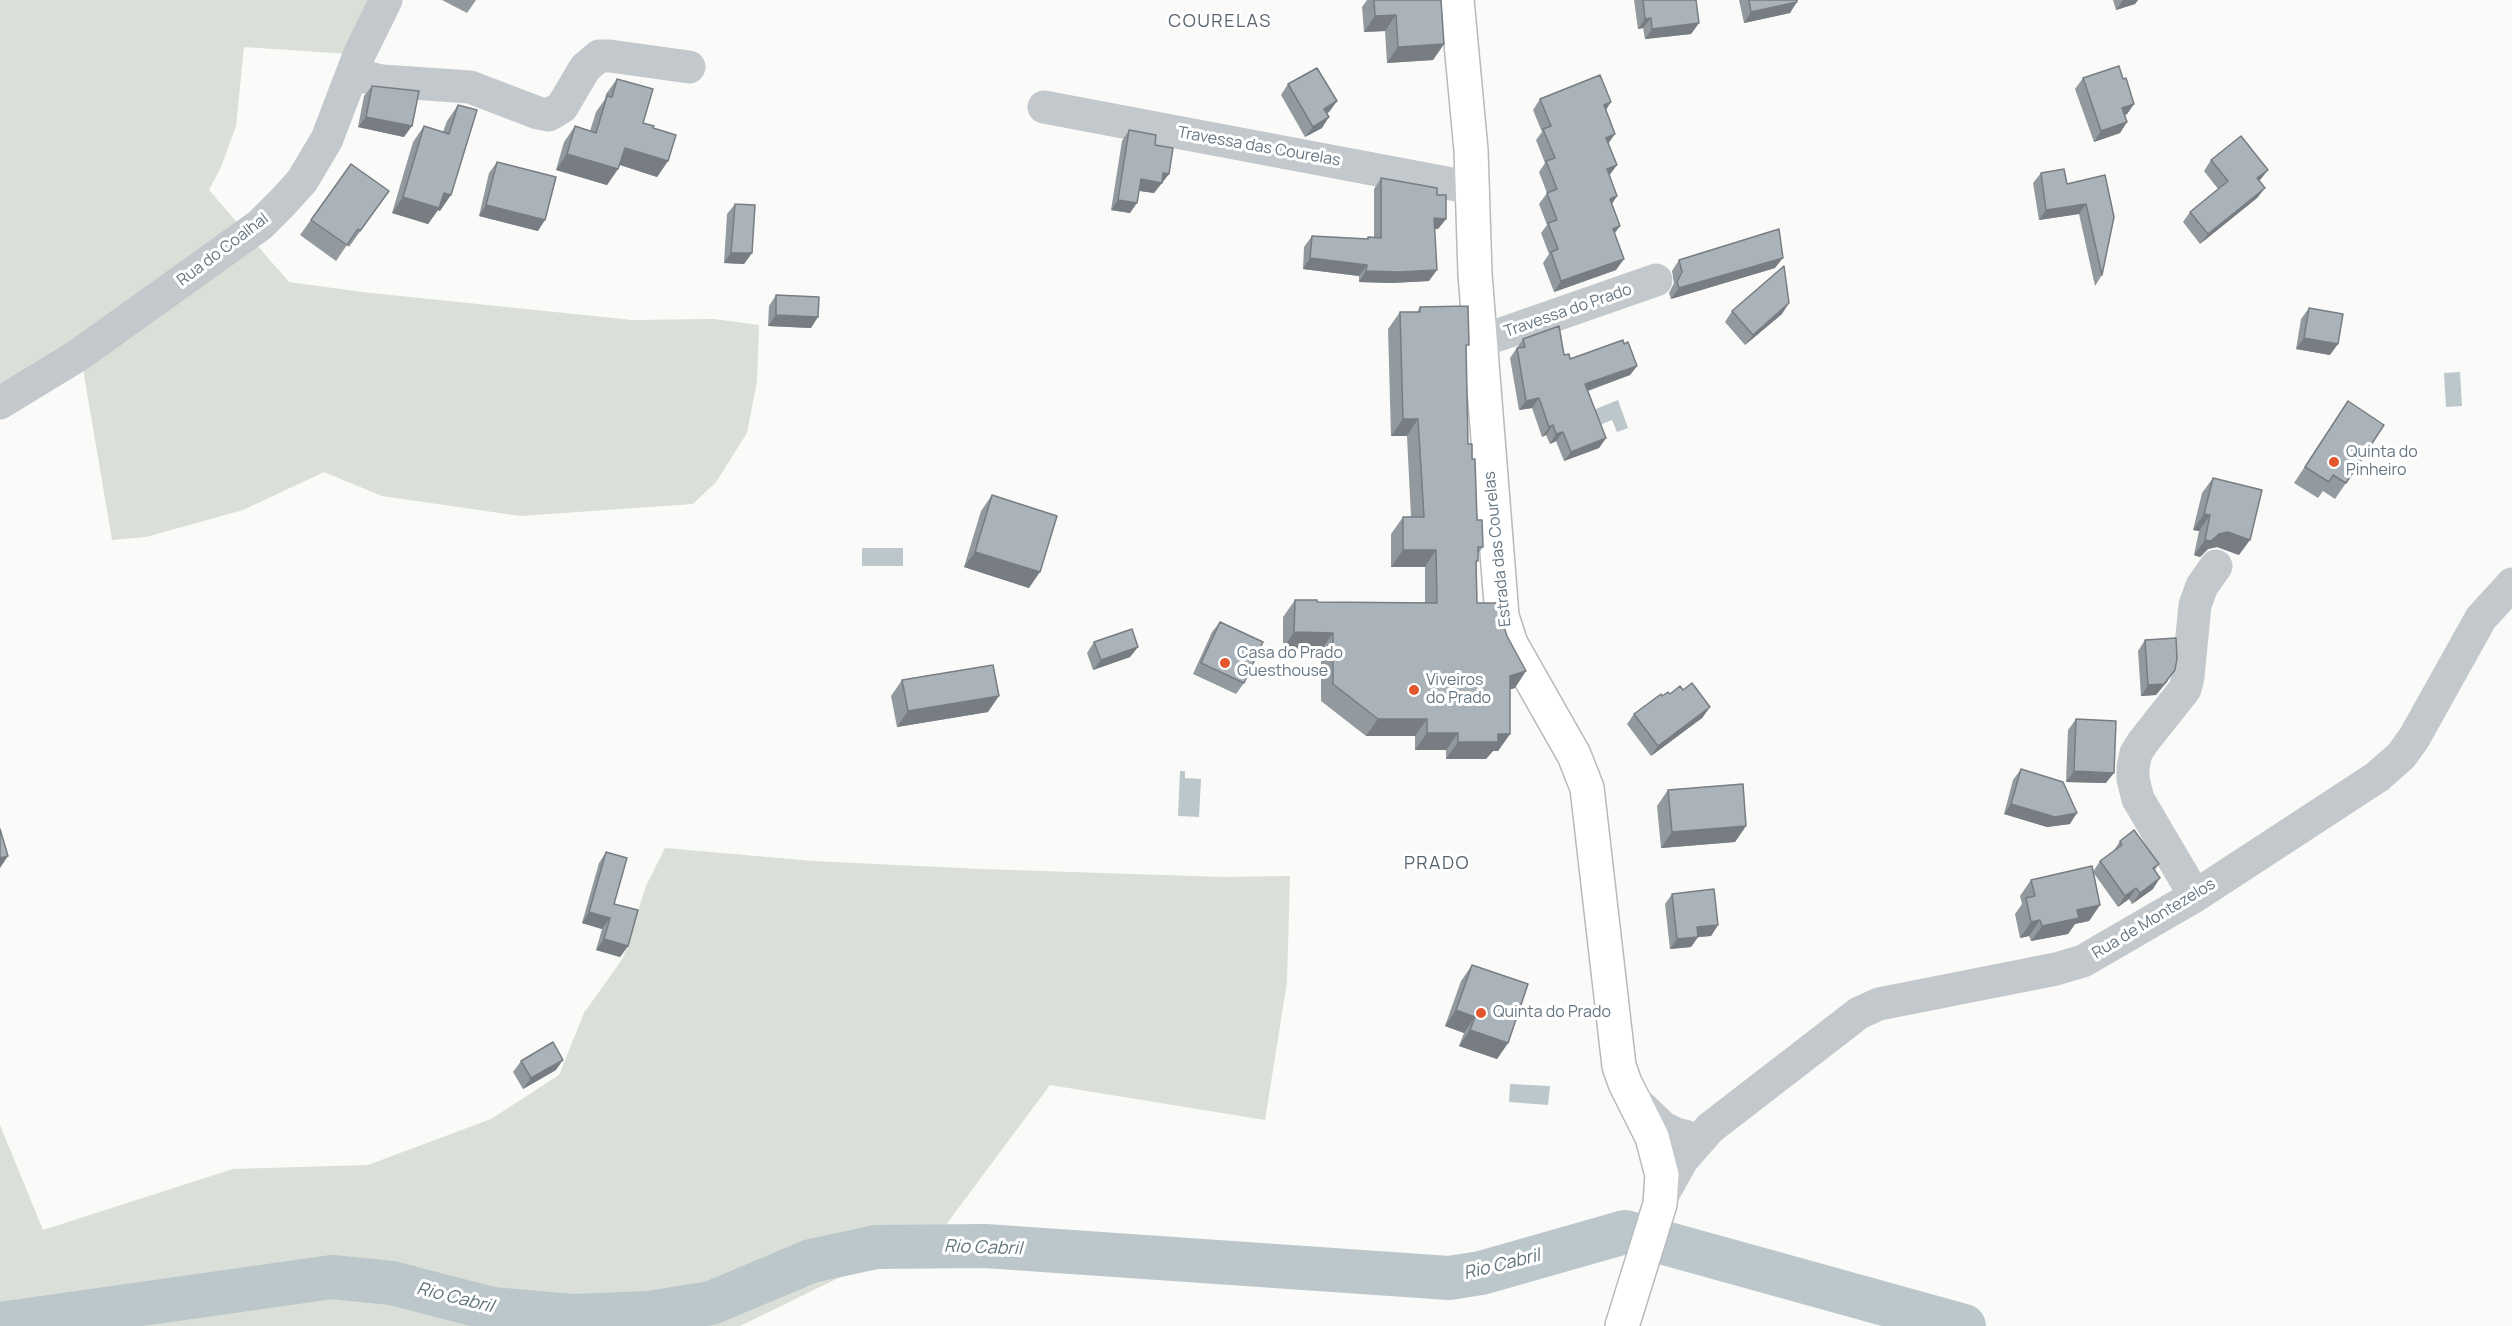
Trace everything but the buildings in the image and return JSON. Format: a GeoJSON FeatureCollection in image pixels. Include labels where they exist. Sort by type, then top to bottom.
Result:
{"type":"FeatureCollection","features":[{"type":"Feature","properties":{"kind":"main road","name":"Estrada das Courelas"},"geometry":{"type":"LineString","coordinates":[[1457,0],[1473,188],[1474,254],[1503,622],[1511,644],[1578,763],[1587,788],[1617,1058],[1625,1083],[1647,1125],[1657,1155],[1662,1175],[1660,1204]]}},
{"type":"Feature","properties":{"kind":"main road"},"geometry":{"type":"LineString","coordinates":[[1622,1326],[1660,1204]]}},
{"type":"Feature","properties":{"kind":"street","name":"Rua do Coalhal"},"geometry":{"type":"LineString","coordinates":[[0,403],[77,356],[260,225],[302,180],[327,139],[352,74],[386,0]]}},
{"type":"Feature","properties":{"kind":"street"},"geometry":{"type":"LineString","coordinates":[[352,74],[381,81],[470,87],[549,115],[562,107],[581,74],[599,56],[689,67]]}},
{"type":"Feature","properties":{"kind":"street","name":"Travessa das Courelas"},"geometry":{"type":"LineString","coordinates":[[1044,107],[1473,188]]}},
{"type":"Feature","properties":{"kind":"street","name":"Travessa do Prado"},"geometry":{"type":"LineString","coordinates":[[1481,341],[1656,280]]}},
{"type":"Feature","properties":{"kind":"street"},"geometry":{"type":"LineString","coordinates":[[2195,896],[2138,799],[2133,767],[2136,753],[2146,736],[2185,689],[2195,605],[2202,586],[2216,567]]}},
{"type":"Feature","properties":{"kind":"street","name":"Rua de Montezelos"},"geometry":{"type":"LineString","coordinates":[[1696,1138],[1859,1013],[1879,1004],[2075,963],[2099,953],[2195,896],[2393,764],[2420,729],[2481,618],[2512,584]]}},
{"type":"Feature","properties":{"kind":"street"},"geometry":{"type":"LineString","coordinates":[[1634,1100],[1662,1127],[1676,1134],[1696,1138]]}},
{"type":"Feature","properties":{"kind":"street"},"geometry":{"type":"LineString","coordinates":[[1657,1155],[1672,1140],[1696,1138]]}},
{"type":"Feature","properties":{"kind":"street"},"geometry":{"type":"LineString","coordinates":[[1660,1204],[1674,1173],[1696,1138]]}},
{"type":"Feature","properties":{"kind":"shaded area"},"geometry":{"type":"Polygon","coordinates":[[[0,0],[376,0],[349,54],[244,47],[236,126],[221,167],[209,190],[289,282],[362,292],[632,320],[714,319],[759,325],[757,381],[747,433],[716,482],[693,504],[520,516],[382,496],[324,472],[243,510],[146,537],[112,540],[79,345],[0,393],[0,0]]]}},
{"type":"Feature","properties":{"kind":"shaded area"},"geometry":{"type":"Polygon","coordinates":[[[2460,372],[2462,406],[2446,407],[2444,373],[2460,372]]]}},
{"type":"Feature","properties":{"kind":"shaded area"},"geometry":{"type":"Polygon","coordinates":[[[1618,400],[1628,428],[1617,432],[1612,420],[1597,426],[1591,411],[1618,400]]]}},
{"type":"Feature","properties":{"kind":"shaded area"},"geometry":{"type":"Polygon","coordinates":[[[862,548],[903,548],[903,566],[862,566],[862,548]]]}},
{"type":"Feature","properties":{"kind":"shaded area"},"geometry":{"type":"Polygon","coordinates":[[[1180,771],[1185,771],[1185,778],[1201,779],[1199,817],[1178,816],[1180,771]]]}},
{"type":"Feature","properties":{"kind":"shaded area"},"geometry":{"type":"Polygon","coordinates":[[[665,848],[813,861],[981,869],[1223,877],[1290,876],[1287,982],[1265,1120],[1050,1085],[945,1226],[740,1326],[0,1326],[0,1125],[43,1230],[233,1169],[368,1165],[491,1119],[559,1075],[584,1013],[623,958],[646,886],[665,848]]]}},
{"type":"Feature","properties":{"kind":"shaded area"},"geometry":{"type":"Polygon","coordinates":[[[1510,1084],[1550,1086],[1548,1105],[1509,1102],[1510,1084]]]}},
{"type":"Feature","properties":{"kind":"waterway","name":"Rio Cabril"},"geometry":{"type":"LineString","coordinates":[[0,1324],[332,1277],[392,1283],[492,1309],[572,1316],[649,1313],[711,1303],[811,1261],[876,1247],[985,1246],[1449,1278],[1481,1273],[1625,1232],[1964,1326]]}},
{"type":"Feature","properties":{"kind":"place","name":"Quinta do Pinheiro"},"geometry":{"type":"Point","coordinates":[2334,462]}},
{"type":"Feature","properties":{"kind":"place","name":"Casa do Prado Guesthouse"},"geometry":{"type":"Point","coordinates":[1225,663]}},
{"type":"Feature","properties":{"kind":"place","name":"Viveiros do Prado"},"geometry":{"type":"Point","coordinates":[1414,690]}},
{"type":"Feature","properties":{"kind":"place","name":"Quinta do Prado"},"geometry":{"type":"Point","coordinates":[1481,1013]}},
{"type":"Feature","properties":{"kind":"district","name":"COURELAS"},"geometry":{"type":"Point","coordinates":[1220,22]}},
{"type":"Feature","properties":{"kind":"district","name":"PRADO"},"geometry":{"type":"Point","coordinates":[1437,864]}}]}
